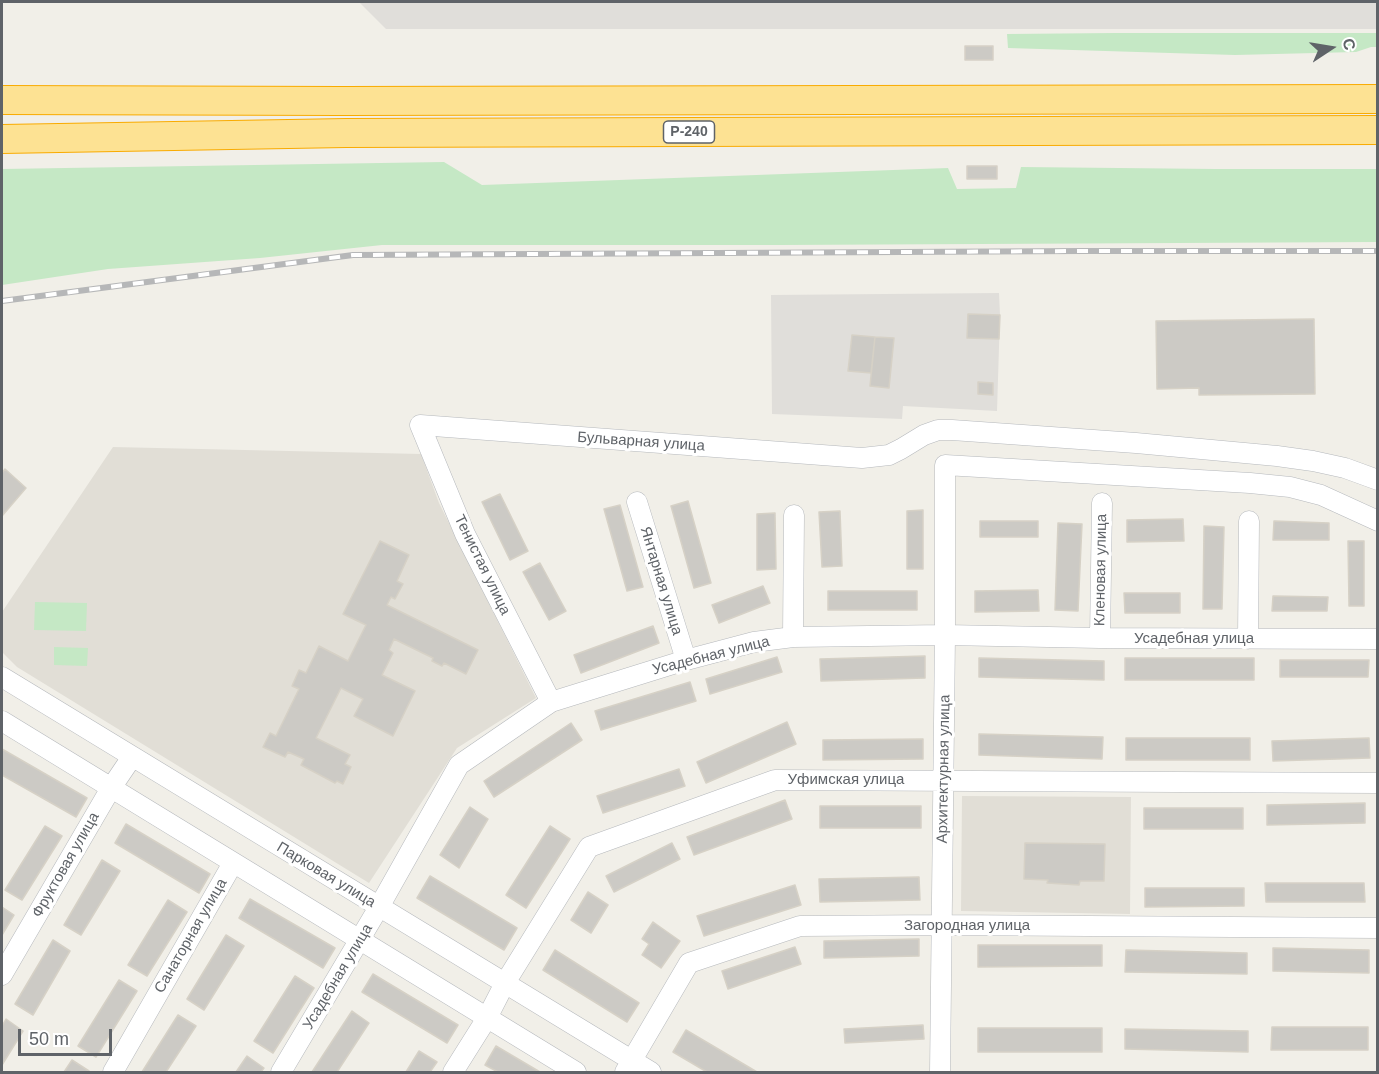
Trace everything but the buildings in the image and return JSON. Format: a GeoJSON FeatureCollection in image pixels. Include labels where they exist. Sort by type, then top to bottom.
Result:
{"type":"FeatureCollection","features":[{"type":"Feature","properties":{"kind":"highway","name":"Р-240"},"geometry":{"type":"LineString","coordinates":[[3,99],[365,101],[1377,99]]}},
{"type":"Feature","properties":{"kind":"highway","name":"Р-240"},"geometry":{"type":"LineString","coordinates":[[2,139],[346,133],[1377,130]]}},
{"type":"Feature","properties":{"kind":"street"},"geometry":{"type":"LineString","coordinates":[[1330,130],[1377,135]]}},
{"type":"Feature","properties":{"kind":"street","name":"Бульварная улица"},"geometry":{"type":"LineString","coordinates":[[420,425],[862,458],[889,454],[924,435],[938,430],[952,430],[1277,456],[1345,468],[1377,480]]}},
{"type":"Feature","properties":{"kind":"street","name":"Тенистая улица"},"geometry":{"type":"LineString","coordinates":[[420,425],[465,534],[551,702]]}},
{"type":"Feature","properties":{"kind":"street","name":"Архитектурная улица"},"geometry":{"type":"LineString","coordinates":[[940,1072],[945,465],[1290,487],[1321,495],[1377,521]]}},
{"type":"Feature","properties":{"kind":"street","name":"Янтарная улица"},"geometry":{"type":"LineString","coordinates":[[636,502],[686,660]]}},
{"type":"Feature","properties":{"kind":"street","name":"Кленовая улица"},"geometry":{"type":"LineString","coordinates":[[1100,638],[1102,502]]}},
{"type":"Feature","properties":{"kind":"street"},"geometry":{"type":"LineString","coordinates":[[793,637],[794,515]]}},
{"type":"Feature","properties":{"kind":"street"},"geometry":{"type":"LineString","coordinates":[[1248,639],[1249,521]]}},
{"type":"Feature","properties":{"kind":"street","name":"Усадебная улица"},"geometry":{"type":"LineString","coordinates":[[281,1072],[360,940],[459,765],[551,702],[686,660],[754,642],[793,637],[945,635],[1377,639]]}},
{"type":"Feature","properties":{"kind":"street","name":"Парковая улица"},"geometry":{"type":"LineString","coordinates":[[2,677],[505,983],[628,1067],[651,1072]]}},
{"type":"Feature","properties":{"kind":"street"},"geometry":{"type":"LineString","coordinates":[[2,721],[576,1072]]}},
{"type":"Feature","properties":{"kind":"street","name":"Фруктовая улица"},"geometry":{"type":"LineString","coordinates":[[2,975],[111,788],[132,757]]}},
{"type":"Feature","properties":{"kind":"street","name":"Уфимская улица"},"geometry":{"type":"LineString","coordinates":[[453,1072],[589,848],[775,780],[1377,783]]}},
{"type":"Feature","properties":{"kind":"street","name":"Санаторная улица"},"geometry":{"type":"LineString","coordinates":[[113,1072],[233,863]]}},
{"type":"Feature","properties":{"kind":"street","name":"Загородная улица"},"geometry":{"type":"LineString","coordinates":[[628,1067],[688,963],[800,926],[1377,928]]}},
{"type":"Feature","properties":{"kind":"shaded area"},"geometry":{"type":"Polygon","coordinates":[[[359,2],[1377,2],[1378,29],[386,29],[359,2]]]}},
{"type":"Feature","properties":{"kind":"shaded area"},"geometry":{"type":"Polygon","coordinates":[[[999,293],[997,411],[903,406],[902,419],[772,414],[771,295],[999,293]]]}},
{"type":"Feature","properties":{"kind":"shaded area"},"geometry":{"type":"Polygon","coordinates":[[[113,447],[421,454],[439,503],[536,698],[457,748],[369,883],[17,667],[2,652],[2,612],[113,447]]]}},
{"type":"Feature","properties":{"kind":"shaded area"},"geometry":{"type":"Polygon","coordinates":[[[962,796],[1131,797],[1130,914],[961,911],[962,796]]]}},
{"type":"Feature","properties":{"kind":"green space"},"geometry":{"type":"Polygon","coordinates":[[[1377,33],[1377,47],[1356,52],[1235,55],[1008,48],[1007,34],[1377,33]]]}},
{"type":"Feature","properties":{"kind":"green space"},"geometry":{"type":"Polygon","coordinates":[[[444,162],[482,185],[948,168],[957,189],[1016,188],[1021,167],[1377,169],[1377,242],[382,245],[260,258],[108,269],[2,285],[2,169],[444,162]]]}},
{"type":"Feature","properties":{"kind":"green space"},"geometry":{"type":"Polygon","coordinates":[[[35,602],[87,603],[86,631],[34,630],[35,602]]]}},
{"type":"Feature","properties":{"kind":"green space"},"geometry":{"type":"Polygon","coordinates":[[[54,647],[88,648],[87,666],[54,665],[54,647]]]}},
{"type":"Feature","properties":{"kind":"railway"},"geometry":{"type":"LineString","coordinates":[[2,301],[353,255],[1378,251]]}}]}
